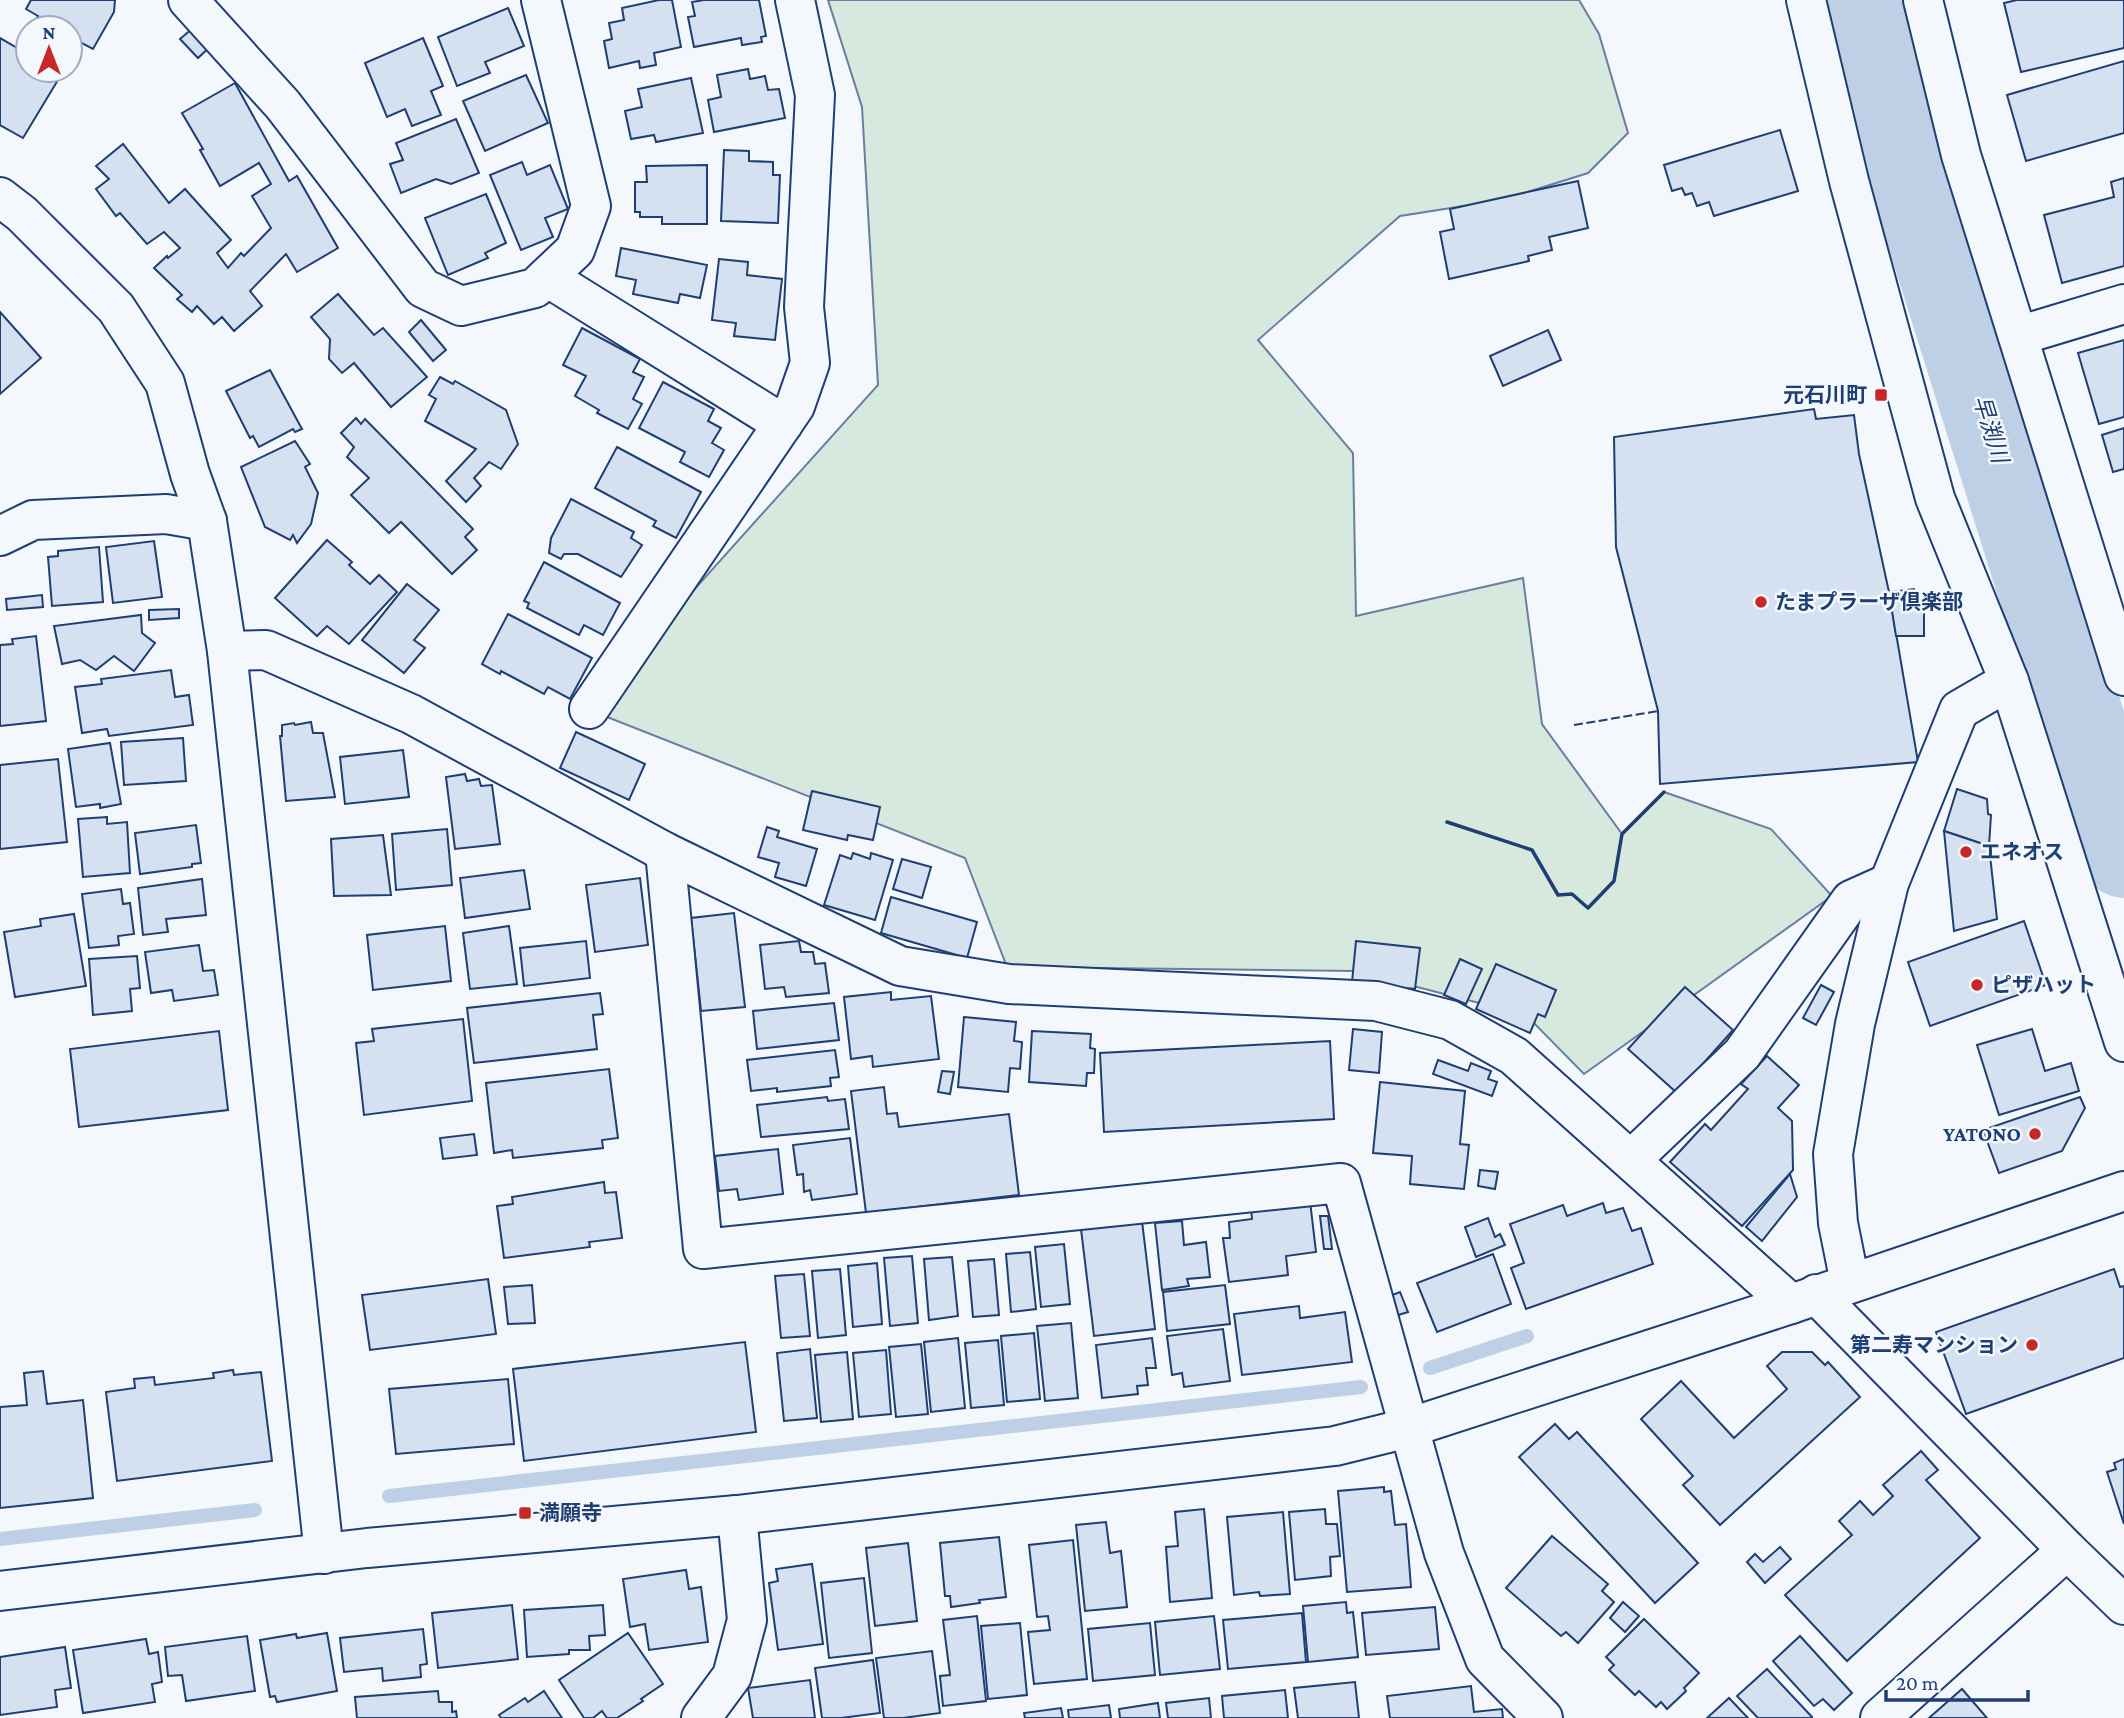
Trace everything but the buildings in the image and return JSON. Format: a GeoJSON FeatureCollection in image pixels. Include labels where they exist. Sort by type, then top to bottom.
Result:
{"type":"FeatureCollection","features":[{"type":"Feature","properties":{"kind":"street"},"geometry":{"type":"LineString","coordinates":[[188,0],[283,105],[423,288],[461,306],[535,288],[575,250],[591,206],[541,0]]}},
{"type":"Feature","properties":{"kind":"street"},"geometry":{"type":"LineString","coordinates":[[589,709],[783,425],[795,406],[810,363],[804,307],[815,95],[795,0]]}},
{"type":"Feature","properties":{"kind":"street"},"geometry":{"type":"LineString","coordinates":[[1806,0],[1849,181],[1935,498],[2010,681],[2124,1042]]}},
{"type":"Feature","properties":{"kind":"street"},"geometry":{"type":"LineString","coordinates":[[1923,0],[1961,155],[2124,676]]}},
{"type":"Feature","properties":{"kind":"street"},"geometry":{"type":"LineString","coordinates":[[0,197],[22,214],[116,308],[165,383],[190,474],[207,521],[227,651],[324,1554]]}},
{"type":"Feature","properties":{"kind":"street"},"geometry":{"type":"LineString","coordinates":[[547,277],[783,425]]}},
{"type":"Feature","properties":{"kind":"street"},"geometry":{"type":"LineString","coordinates":[[2018,336],[2124,304]]}},
{"type":"Feature","properties":{"kind":"street"},"geometry":{"type":"LineString","coordinates":[[0,536],[33,520],[166,513],[207,521]]}},
{"type":"Feature","properties":{"kind":"street"},"geometry":{"type":"LineString","coordinates":[[227,651],[266,650],[411,714],[665,852],[900,966],[1009,984],[1376,1001],[1450,1020],[1514,1056],[1631,1160],[1819,1294],[2067,1550],[2124,1605]]}},
{"type":"Feature","properties":{"kind":"street"},"geometry":{"type":"LineString","coordinates":[[1819,1294],[1838,1223],[1833,1154],[1855,1024],[1889,883],[1959,710],[2010,681]]}},
{"type":"Feature","properties":{"kind":"street"},"geometry":{"type":"LineString","coordinates":[[665,852],[703,1250],[1341,1183],[1444,1553],[1485,1659],[1543,1718]]}},
{"type":"Feature","properties":{"kind":"street"},"geometry":{"type":"LineString","coordinates":[[1631,1160],[1742,1054],[1851,900],[1889,883]]}},
{"type":"Feature","properties":{"kind":"street"},"geometry":{"type":"LineString","coordinates":[[0,1591],[324,1554],[737,1515],[1335,1446],[1408,1428],[2124,1191]]}},
{"type":"Feature","properties":{"kind":"street"},"geometry":{"type":"LineString","coordinates":[[701,1718],[732,1676],[747,1620],[737,1515]]}},
{"type":"Feature","properties":{"kind":"street"},"geometry":{"type":"LineString","coordinates":[[1880,1718],[2067,1550]]}},
{"type":"Feature","properties":{"kind":"shaded area"},"geometry":{"type":"Polygon","coordinates":[[[828,0],[1579,0],[1599,34],[1628,133],[1588,173],[1502,200],[1400,216],[1258,340],[1353,453],[1356,616],[1523,578],[1542,724],[1622,834],[1664,792],[1771,829],[1832,896],[1584,1074],[1526,1015],[1355,971],[1007,967],[965,858],[602,715],[674,612],[878,385],[862,107],[828,0]]]}},
{"type":"Feature","properties":{"kind":"waterway","name":"早渕川"},"geometry":{"type":"LineString","coordinates":[[1866,0],[1924,217],[2124,855]]}},
{"type":"Feature","properties":{"kind":"waterway"},"geometry":{"type":"LineString","coordinates":[[1430,1368],[1527,1336]]}},
{"type":"Feature","properties":{"kind":"waterway"},"geometry":{"type":"LineString","coordinates":[[389,1496],[1361,1387]]}},
{"type":"Feature","properties":{"kind":"waterway"},"geometry":{"type":"LineString","coordinates":[[0,1539],[255,1510]]}},
{"type":"Feature","properties":{"kind":"fence"},"geometry":{"type":"LineString","coordinates":[[1574,725],[1658,711]]}},
{"type":"Feature","properties":{"kind":"wall"},"geometry":{"type":"LineString","coordinates":[[1447,822],[1532,850],[1558,895],[1572,894],[1588,908],[1614,881],[1622,834],[1664,792]]}},
{"type":"Feature","properties":{"kind":"place","name":"元石川町"},"geometry":{"type":"Point","coordinates":[1881,395]}},
{"type":"Feature","properties":{"kind":"place","name":"たまプラーザ倶楽部"},"geometry":{"type":"Point","coordinates":[1761,602]}},
{"type":"Feature","properties":{"kind":"place","name":"エネオス"},"geometry":{"type":"Point","coordinates":[1966,852]}},
{"type":"Feature","properties":{"kind":"place","name":"ピザハット"},"geometry":{"type":"Point","coordinates":[1977,985]}},
{"type":"Feature","properties":{"kind":"place","name":"YATONO"},"geometry":{"type":"Point","coordinates":[2035,1134]}},
{"type":"Feature","properties":{"kind":"place","name":"第二寿マンション"},"geometry":{"type":"Point","coordinates":[2032,1345]}},
{"type":"Feature","properties":{"kind":"place","name":"満願寺"},"geometry":{"type":"Point","coordinates":[525,1513]}}]}
